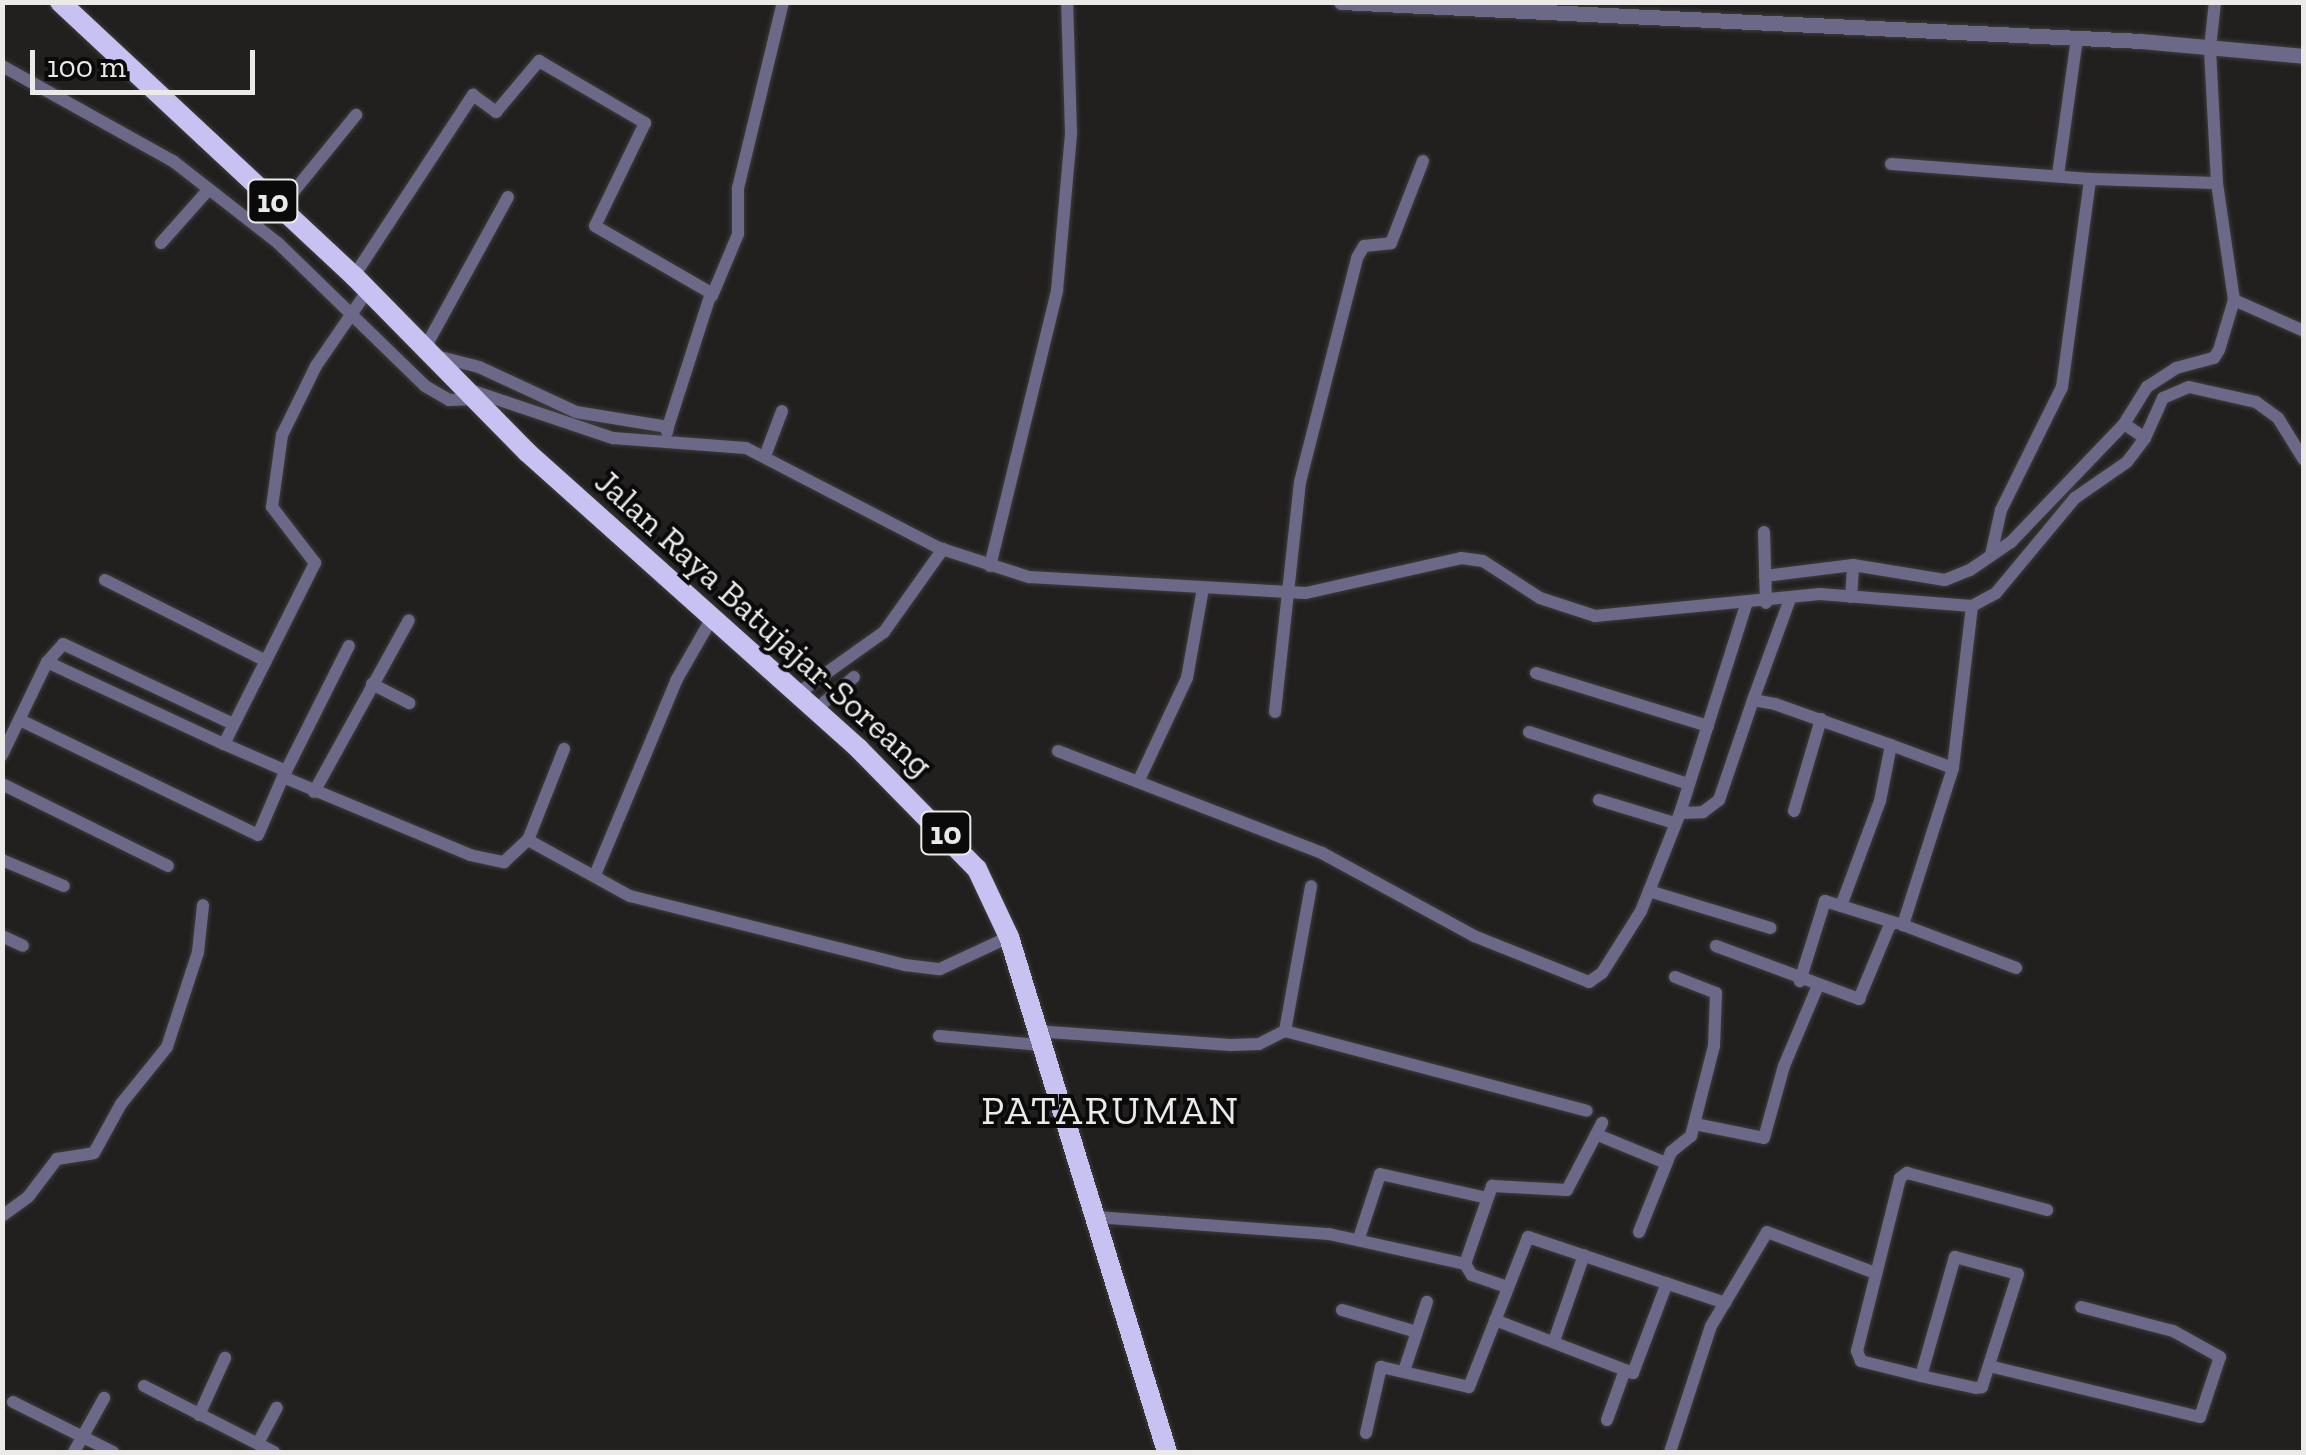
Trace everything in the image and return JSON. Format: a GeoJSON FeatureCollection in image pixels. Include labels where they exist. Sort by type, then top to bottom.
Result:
{"type":"FeatureCollection","features":[{"type":"Feature","properties":{"kind":"highway","name":"Jalan Raya Batujajar-Soreang"},"geometry":{"type":"LineString","coordinates":[[60,2],[280,207],[358,295],[432,354],[466,390],[953,839],[987,884],[1009,937],[1037,1038],[1168,1452]]}},
{"type":"Feature","properties":{"kind":"street"},"geometry":{"type":"LineString","coordinates":[[666,435],[712,296],[738,234],[738,188],[783,2]]}},
{"type":"Feature","properties":{"kind":"street"},"geometry":{"type":"LineString","coordinates":[[990,566],[1057,291],[1071,133],[1066,2]]}},
{"type":"Feature","properties":{"kind":"street"},"geometry":{"type":"LineString","coordinates":[[1341,2],[2077,38],[2304,56]]}},
{"type":"Feature","properties":{"kind":"street"},"geometry":{"type":"LineString","coordinates":[[1765,576],[1853,565],[1945,580],[1991,555],[2124,424],[2162,375],[2214,358],[2234,300],[2218,182],[2210,48],[2215,2]]}},
{"type":"Feature","properties":{"kind":"street"},"geometry":{"type":"LineString","coordinates":[[2058,175],[2077,38]]}},
{"type":"Feature","properties":{"kind":"street"},"geometry":{"type":"LineString","coordinates":[[224,744],[315,563],[272,507],[282,435],[473,95],[496,112],[539,61],[644,124],[595,226],[712,296]]}},
{"type":"Feature","properties":{"kind":"street"},"geometry":{"type":"LineString","coordinates":[[2,66],[173,162],[358,295],[437,395],[466,390],[580,431],[666,435]]}},
{"type":"Feature","properties":{"kind":"street"},"geometry":{"type":"LineString","coordinates":[[280,207],[356,115]]}},
{"type":"Feature","properties":{"kind":"street"},"geometry":{"type":"LineString","coordinates":[[1274,712],[1300,482],[1358,258],[1364,246],[1391,243],[1424,161]]}},
{"type":"Feature","properties":{"kind":"street"},"geometry":{"type":"LineString","coordinates":[[1891,164],[2090,179],[2218,182]]}},
{"type":"Feature","properties":{"kind":"street"},"geometry":{"type":"LineString","coordinates":[[1991,555],[2001,510],[2062,387],[2090,179]]}},
{"type":"Feature","properties":{"kind":"street"},"geometry":{"type":"LineString","coordinates":[[161,244],[208,190]]}},
{"type":"Feature","properties":{"kind":"street"},"geometry":{"type":"LineString","coordinates":[[508,197],[432,354],[479,367],[576,412],[765,456],[943,549],[990,566],[1070,582],[1286,593],[1338,590],[1462,558],[1482,561],[1540,598],[1595,616],[1850,597],[1972,606],[1996,593],[2063,510],[2127,462],[2145,438],[2163,398],[2188,388],[2256,402],[2278,418],[2304,460]]}},
{"type":"Feature","properties":{"kind":"street"},"geometry":{"type":"LineString","coordinates":[[2234,300],[2304,331]]}},
{"type":"Feature","properties":{"kind":"street"},"geometry":{"type":"LineString","coordinates":[[765,456],[782,412]]}},
{"type":"Feature","properties":{"kind":"street"},"geometry":{"type":"LineString","coordinates":[[2124,424],[2145,438]]}},
{"type":"Feature","properties":{"kind":"street"},"geometry":{"type":"LineString","coordinates":[[1764,532],[1766,603]]}},
{"type":"Feature","properties":{"kind":"street"},"geometry":{"type":"LineString","coordinates":[[797,694],[884,632],[943,549]]}},
{"type":"Feature","properties":{"kind":"street"},"geometry":{"type":"LineString","coordinates":[[1850,597],[1853,565]]}},
{"type":"Feature","properties":{"kind":"street"},"geometry":{"type":"LineString","coordinates":[[105,580],[266,661]]}},
{"type":"Feature","properties":{"kind":"street"},"geometry":{"type":"LineString","coordinates":[[1138,782],[1187,678],[1203,588]]}},
{"type":"Feature","properties":{"kind":"street"},"geometry":{"type":"LineString","coordinates":[[1599,800],[1677,818],[1703,812],[1719,800],[1790,599]]}},
{"type":"Feature","properties":{"kind":"street"},"geometry":{"type":"LineString","coordinates":[[1058,751],[1322,853],[1474,936],[1589,982],[1602,973],[1649,891],[1746,606]]}},
{"type":"Feature","properties":{"kind":"street"},"geometry":{"type":"LineString","coordinates":[[1716,946],[1817,988],[1859,998],[1897,924],[1953,768],[1972,606]]}},
{"type":"Feature","properties":{"kind":"street"},"geometry":{"type":"LineString","coordinates":[[596,875],[676,678],[712,618]]}},
{"type":"Feature","properties":{"kind":"street"},"geometry":{"type":"LineString","coordinates":[[314,792],[409,620]]}},
{"type":"Feature","properties":{"kind":"street"},"geometry":{"type":"LineString","coordinates":[[2,755],[12,725],[48,662],[63,644],[234,724]]}},
{"type":"Feature","properties":{"kind":"street"},"geometry":{"type":"LineString","coordinates":[[12,725],[258,835],[284,774],[349,646]]}},
{"type":"Feature","properties":{"kind":"street"},"geometry":{"type":"LineString","coordinates":[[48,662],[224,744],[314,792],[487,860],[504,862],[528,840],[564,749]]}},
{"type":"Feature","properties":{"kind":"street"},"geometry":{"type":"LineString","coordinates":[[1536,673],[1708,726]]}},
{"type":"Feature","properties":{"kind":"street"},"geometry":{"type":"LineString","coordinates":[[815,710],[854,677]]}},
{"type":"Feature","properties":{"kind":"street"},"geometry":{"type":"LineString","coordinates":[[372,684],[409,703]]}},
{"type":"Feature","properties":{"kind":"street"},"geometry":{"type":"LineString","coordinates":[[1754,700],[1821,719],[1953,768]]}},
{"type":"Feature","properties":{"kind":"street"},"geometry":{"type":"LineString","coordinates":[[1794,812],[1821,719]]}},
{"type":"Feature","properties":{"kind":"street"},"geometry":{"type":"LineString","coordinates":[[1529,732],[1688,784]]}},
{"type":"Feature","properties":{"kind":"street"},"geometry":{"type":"LineString","coordinates":[[1841,906],[1880,800],[1890,745]]}},
{"type":"Feature","properties":{"kind":"street"},"geometry":{"type":"LineString","coordinates":[[2,784],[168,866]]}},
{"type":"Feature","properties":{"kind":"street"},"geometry":{"type":"LineString","coordinates":[[528,840],[630,896],[905,965],[940,969],[1009,937]]}},
{"type":"Feature","properties":{"kind":"street"},"geometry":{"type":"LineString","coordinates":[[2,860],[64,886]]}},
{"type":"Feature","properties":{"kind":"street"},"geometry":{"type":"LineString","coordinates":[[1285,1032],[1312,886]]}},
{"type":"Feature","properties":{"kind":"street"},"geometry":{"type":"LineString","coordinates":[[1649,891],[1771,928]]}},
{"type":"Feature","properties":{"kind":"street"},"geometry":{"type":"LineString","coordinates":[[1800,981],[1825,901],[2016,968]]}},
{"type":"Feature","properties":{"kind":"street"},"geometry":{"type":"LineString","coordinates":[[2,1216],[28,1197],[56,1159],[94,1153],[167,1047],[198,952],[203,906]]}},
{"type":"Feature","properties":{"kind":"street"},"geometry":{"type":"LineString","coordinates":[[2,936],[24,946]]}},
{"type":"Feature","properties":{"kind":"street"},"geometry":{"type":"LineString","coordinates":[[1639,1232],[1666,1162],[1695,1124],[1714,1046],[1716,993],[1676,977]]}},
{"type":"Feature","properties":{"kind":"street"},"geometry":{"type":"LineString","coordinates":[[1695,1124],[1764,1138],[1784,1066],[1817,988]]}},
{"type":"Feature","properties":{"kind":"street"},"geometry":{"type":"LineString","coordinates":[[938,1036],[1231,1045],[1259,1044],[1285,1032],[1587,1111]]}},
{"type":"Feature","properties":{"kind":"street"},"geometry":{"type":"LineString","coordinates":[[1465,1264],[1492,1186],[1568,1190],[1600,1128],[1666,1162]]}},
{"type":"Feature","properties":{"kind":"street"},"geometry":{"type":"LineString","coordinates":[[1360,1238],[1380,1174],[1487,1198]]}},
{"type":"Feature","properties":{"kind":"street"},"geometry":{"type":"LineString","coordinates":[[1920,1376],[1955,1258],[2018,1274],[1982,1388],[1920,1376],[1858,1357],[1900,1178],[1907,1174],[2047,1210]]}},
{"type":"Feature","properties":{"kind":"street"},"geometry":{"type":"LineString","coordinates":[[1096,1217],[1360,1238],[1465,1264],[1472,1275],[1508,1287]]}},
{"type":"Feature","properties":{"kind":"street"},"geometry":{"type":"LineString","coordinates":[[1670,1452],[1711,1326],[1772,1230],[1875,1273]]}},
{"type":"Feature","properties":{"kind":"street"},"geometry":{"type":"LineString","coordinates":[[1366,1433],[1381,1367],[1464,1390],[1528,1237],[1725,1303]]}},
{"type":"Feature","properties":{"kind":"street"},"geometry":{"type":"LineString","coordinates":[[1554,1342],[1584,1255]]}},
{"type":"Feature","properties":{"kind":"street"},"geometry":{"type":"LineString","coordinates":[[1495,1320],[1635,1372],[1666,1282]]}},
{"type":"Feature","properties":{"kind":"street"},"geometry":{"type":"LineString","coordinates":[[1404,1371],[1427,1302]]}},
{"type":"Feature","properties":{"kind":"street"},"geometry":{"type":"LineString","coordinates":[[1989,1366],[2200,1417],[2220,1357],[2172,1331],[2082,1308]]}},
{"type":"Feature","properties":{"kind":"street"},"geometry":{"type":"LineString","coordinates":[[1342,1310],[1417,1332]]}},
{"type":"Feature","properties":{"kind":"street"},"geometry":{"type":"LineString","coordinates":[[199,1415],[226,1358]]}},
{"type":"Feature","properties":{"kind":"street"},"geometry":{"type":"LineString","coordinates":[[1608,1420],[1626,1370]]}},
{"type":"Feature","properties":{"kind":"street"},"geometry":{"type":"LineString","coordinates":[[144,1386],[274,1452]]}},
{"type":"Feature","properties":{"kind":"street"},"geometry":{"type":"LineString","coordinates":[[77,1446],[104,1398]]}},
{"type":"Feature","properties":{"kind":"street"},"geometry":{"type":"LineString","coordinates":[[13,1402],[77,1446],[113,1452]]}},
{"type":"Feature","properties":{"kind":"street"},"geometry":{"type":"LineString","coordinates":[[258,1442],[277,1408]]}},
{"type":"Feature","properties":{"kind":"district","name":"PATARUMAN"},"geometry":{"type":"Point","coordinates":[1111,1110]}}]}
